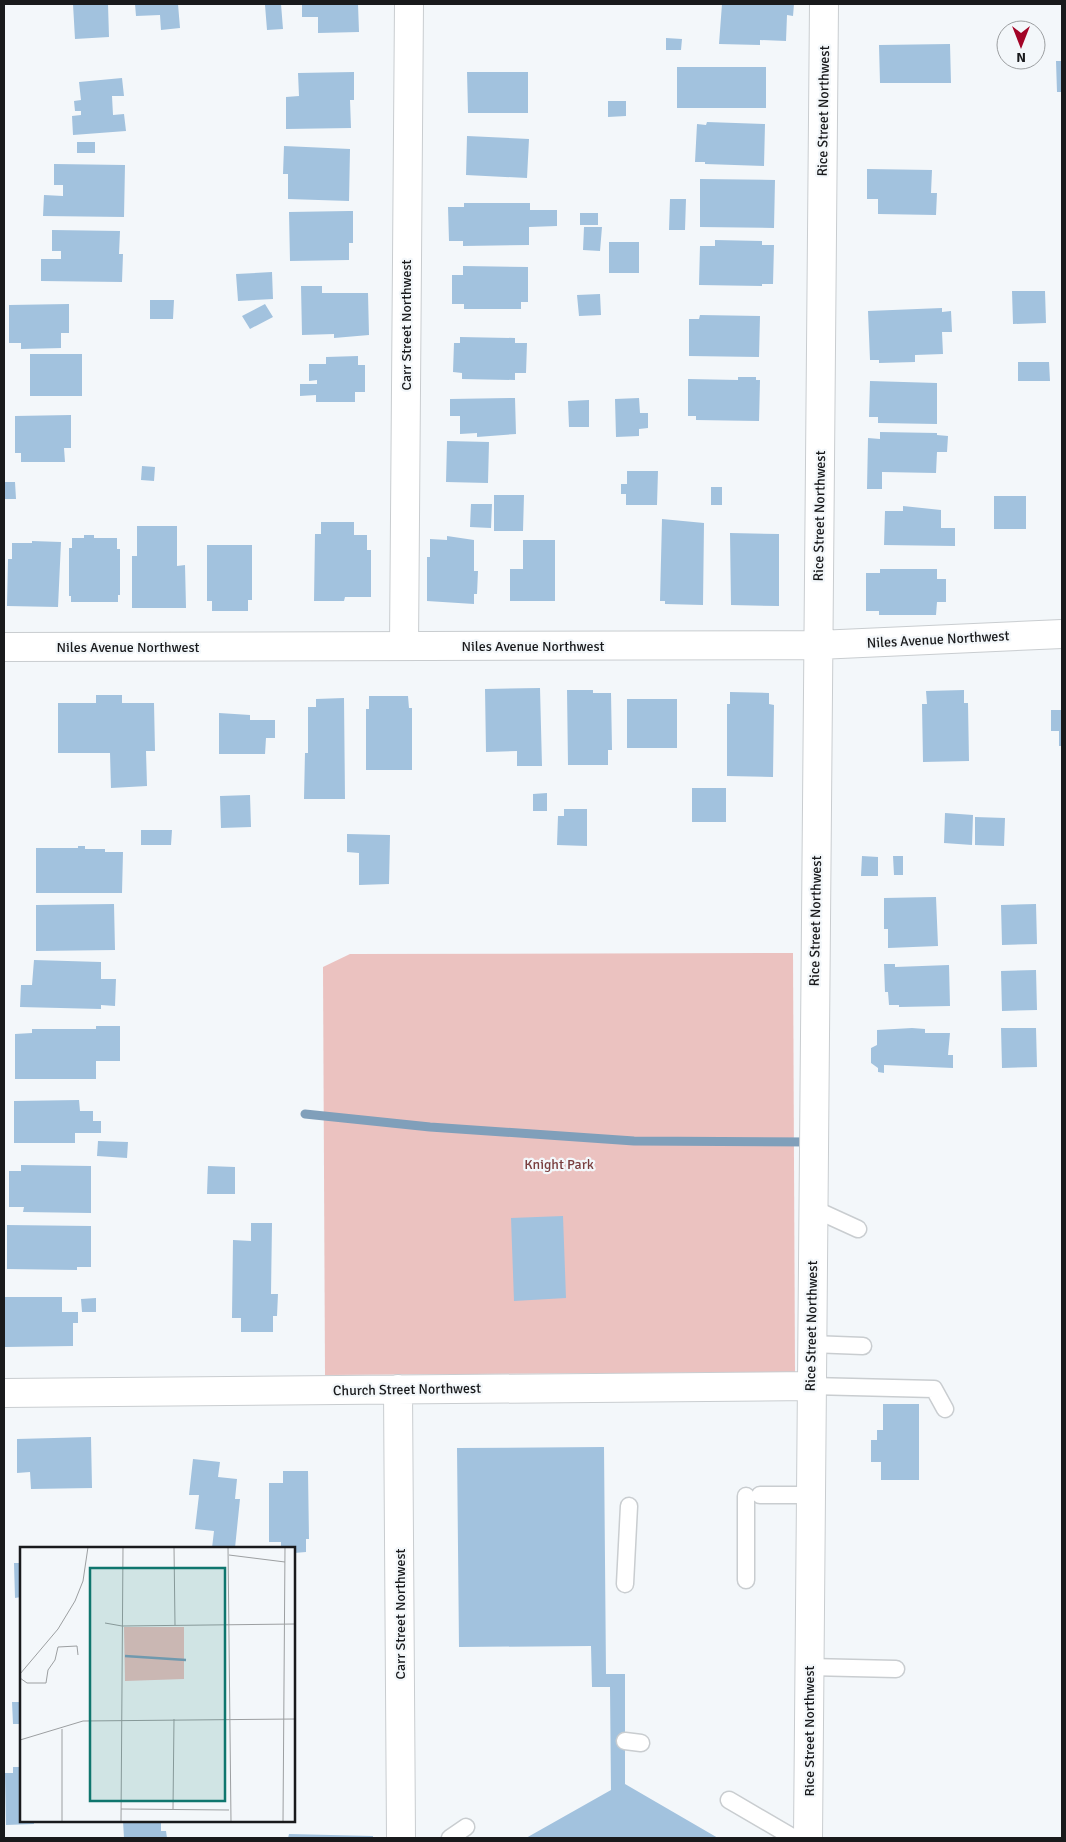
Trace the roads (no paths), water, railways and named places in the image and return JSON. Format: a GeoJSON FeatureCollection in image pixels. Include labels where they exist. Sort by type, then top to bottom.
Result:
{"type":"FeatureCollection","features":[{"type":"Feature","properties":{"kind":"street","name":"Carr Street Northwest"},"geometry":{"type":"LineString","coordinates":[[404,646],[409,4]]}},
{"type":"Feature","properties":{"kind":"street","name":"Rice Street Northwest"},"geometry":{"type":"LineString","coordinates":[[808,1838],[824,4]]}},
{"type":"Feature","properties":{"kind":"street","name":"Niles Avenue Northwest"},"geometry":{"type":"LineString","coordinates":[[4,647],[818,645],[1062,634]]}},
{"type":"Feature","properties":{"kind":"street","name":"Church Street Northwest"},"geometry":{"type":"LineString","coordinates":[[4,1393],[811,1386]]}},
{"type":"Feature","properties":{"kind":"street","name":"Carr Street Northwest"},"geometry":{"type":"LineString","coordinates":[[398,1389],[402,1838]]}},
{"type":"Feature","properties":{"kind":"lane"},"geometry":{"type":"LineString","coordinates":[[812,1208],[858,1229]]}},
{"type":"Feature","properties":{"kind":"lane"},"geometry":{"type":"LineString","coordinates":[[811,1344],[863,1346]]}},
{"type":"Feature","properties":{"kind":"lane"},"geometry":{"type":"LineString","coordinates":[[811,1386],[934,1389],[945,1409]]}},
{"type":"Feature","properties":{"kind":"lane"},"geometry":{"type":"LineString","coordinates":[[746,1580],[753,1496],[810,1496]]}},
{"type":"Feature","properties":{"kind":"lane"},"geometry":{"type":"LineString","coordinates":[[625,1584],[629,1506]]}},
{"type":"Feature","properties":{"kind":"lane"},"geometry":{"type":"LineString","coordinates":[[809,1666],[896,1669]]}},
{"type":"Feature","properties":{"kind":"lane"},"geometry":{"type":"LineString","coordinates":[[730,1800],[794,1838]]}},
{"type":"Feature","properties":{"kind":"lane"},"geometry":{"type":"LineString","coordinates":[[450,1838],[466,1827]]}},
{"type":"Feature","properties":{"kind":"waterway"},"geometry":{"type":"LineString","coordinates":[[305,1114],[430,1127],[634,1141],[812,1142]]}},
{"type":"Feature","properties":{"kind":"park label","name":"Knight Park"},"geometry":{"type":"Point","coordinates":[559,1164]}}]}
